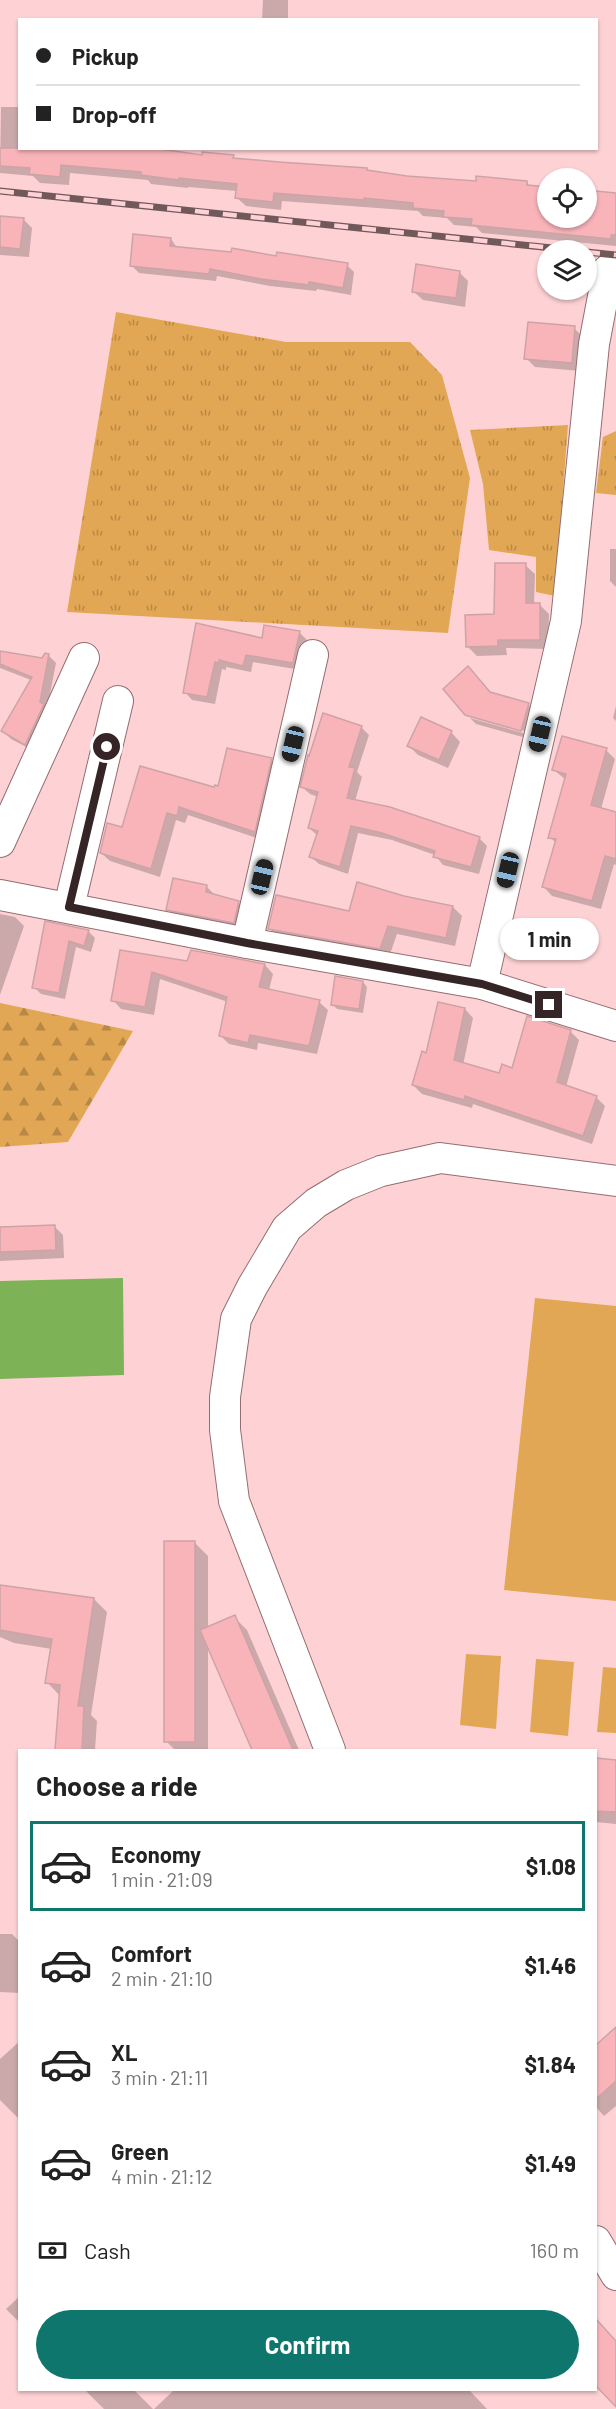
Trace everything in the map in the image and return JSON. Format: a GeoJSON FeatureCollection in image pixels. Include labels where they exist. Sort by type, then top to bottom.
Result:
{"type":"FeatureCollection","features":[{"type":"Feature","properties":{"kind":"street"},"geometry":{"type":"LineString","coordinates":[[482,984],[566,621],[594,344],[608,270]]}},
{"type":"Feature","properties":{"kind":"street"},"geometry":{"type":"LineString","coordinates":[[247,943],[314,655]]}},
{"type":"Feature","properties":{"kind":"street"},"geometry":{"type":"LineString","coordinates":[[0,842],[84,658]]}},
{"type":"Feature","properties":{"kind":"street"},"geometry":{"type":"LineString","coordinates":[[69,907],[118,701]]}},
{"type":"Feature","properties":{"kind":"street"},"geometry":{"type":"LineString","coordinates":[[0,895],[247,943],[482,984],[616,1026]]}},
{"type":"Feature","properties":{"kind":"street"},"geometry":{"type":"LineString","coordinates":[[330,1749],[234,1501],[225,1430],[225,1397],[236,1319],[252,1287],[287,1228],[315,1203],[346,1185],[381,1171],[440,1158],[616,1181]]}},
{"type":"Feature","properties":{"kind":"street"},"geometry":{"type":"LineString","coordinates":[[597,2243],[616,2274]]}},
{"type":"Feature","properties":{"kind":"green space"},"geometry":{"type":"Polygon","coordinates":[[[116,312],[286,342],[410,342],[442,375],[470,478],[448,633],[67,612],[116,312]]]}},
{"type":"Feature","properties":{"kind":"green space"},"geometry":{"type":"Polygon","coordinates":[[[568,425],[555,596],[536,592],[536,557],[489,550],[483,484],[470,430],[568,425]]]}},
{"type":"Feature","properties":{"kind":"green space"},"geometry":{"type":"Polygon","coordinates":[[[616,431],[616,495],[596,493],[603,437],[616,431]]]}},
{"type":"Feature","properties":{"kind":"green space"},"geometry":{"type":"Polygon","coordinates":[[[0,1003],[133,1031],[68,1142],[0,1147],[0,1003]]]}},
{"type":"Feature","properties":{"kind":"green space"},"geometry":{"type":"Polygon","coordinates":[[[535,1298],[616,1306],[616,1601],[504,1590],[535,1298]]]}},
{"type":"Feature","properties":{"kind":"green space"},"geometry":{"type":"Polygon","coordinates":[[[466,1654],[501,1656],[496,1729],[460,1725],[466,1654]]]}},
{"type":"Feature","properties":{"kind":"green space"},"geometry":{"type":"Polygon","coordinates":[[[536,1659],[574,1662],[568,1736],[530,1732],[536,1659]]]}},
{"type":"Feature","properties":{"kind":"green space"},"geometry":{"type":"Polygon","coordinates":[[[603,1667],[616,1668],[616,1733],[597,1732],[603,1667]]]}},
{"type":"Feature","properties":{"kind":"shaded area"},"geometry":{"type":"Polygon","coordinates":[[[123,1278],[124,1375],[0,1379],[0,1281],[123,1278]]]}},
{"type":"Feature","properties":{"kind":"building"},"geometry":{"type":"Polygon","coordinates":[[[0,148],[167,150],[202,155],[202,152],[234,155],[233,158],[367,168],[367,170],[407,176],[476,181],[476,176],[527,181],[527,185],[537,186],[537,228],[597,228],[597,191],[616,193],[616,235],[611,235],[611,239],[471,225],[472,219],[443,217],[444,211],[413,208],[413,203],[274,193],[273,202],[235,198],[237,184],[179,178],[179,180],[141,175],[141,172],[61,165],[60,177],[29,174],[30,168],[0,166],[0,148]]]}},
{"type":"Feature","properties":{"kind":"building"},"geometry":{"type":"Polygon","coordinates":[[[0,216],[24,218],[20,249],[0,247],[0,216]]]}},
{"type":"Feature","properties":{"kind":"building"},"geometry":{"type":"Polygon","coordinates":[[[133,234],[171,238],[170,246],[231,252],[232,248],[276,256],[277,252],[348,263],[343,288],[309,282],[309,285],[261,279],[210,269],[209,274],[130,266],[133,234]]]}},
{"type":"Feature","properties":{"kind":"building"},"geometry":{"type":"Polygon","coordinates":[[[416,264],[460,271],[456,298],[412,292],[416,264]]]}},
{"type":"Feature","properties":{"kind":"building"},"geometry":{"type":"Polygon","coordinates":[[[528,322],[575,326],[572,363],[524,359],[528,322]]]}},
{"type":"Feature","properties":{"kind":"building"},"geometry":{"type":"Polygon","coordinates":[[[495,563],[526,563],[526,603],[540,603],[540,640],[498,640],[498,646],[466,647],[465,615],[494,614],[495,563]]]}},
{"type":"Feature","properties":{"kind":"building"},"geometry":{"type":"Polygon","coordinates":[[[196,623],[262,638],[264,625],[300,631],[293,663],[246,655],[243,666],[219,660],[219,663],[215,662],[207,697],[183,693],[196,623]]]}},
{"type":"Feature","properties":{"kind":"building"},"geometry":{"type":"Polygon","coordinates":[[[0,651],[42,658],[45,653],[49,654],[40,702],[44,704],[25,745],[1,731],[32,677],[0,664],[0,651]]]}},
{"type":"Feature","properties":{"kind":"building"},"geometry":{"type":"Polygon","coordinates":[[[468,666],[490,692],[529,703],[521,731],[465,715],[443,689],[468,666]]]}},
{"type":"Feature","properties":{"kind":"building"},"geometry":{"type":"Polygon","coordinates":[[[323,713],[362,726],[349,767],[355,768],[347,798],[390,807],[480,837],[471,867],[433,857],[435,851],[382,833],[351,826],[340,867],[309,857],[318,831],[308,828],[318,792],[300,787],[308,755],[323,713]]]}},
{"type":"Feature","properties":{"kind":"building"},"geometry":{"type":"Polygon","coordinates":[[[421,717],[452,731],[439,760],[407,746],[421,717]]]}},
{"type":"Feature","properties":{"kind":"building"},"geometry":{"type":"Polygon","coordinates":[[[562,736],[607,748],[591,805],[616,812],[616,859],[605,856],[592,901],[542,887],[556,839],[548,838],[566,774],[552,770],[562,736]]]}},
{"type":"Feature","properties":{"kind":"building"},"geometry":{"type":"Polygon","coordinates":[[[227,748],[272,758],[255,832],[179,807],[177,816],[167,813],[151,869],[100,853],[107,823],[122,827],[140,766],[214,787],[218,786],[227,748]]]}},
{"type":"Feature","properties":{"kind":"building"},"geometry":{"type":"Polygon","coordinates":[[[173,878],[207,885],[206,892],[239,901],[234,923],[166,910],[173,878]]]}},
{"type":"Feature","properties":{"kind":"building"},"geometry":{"type":"Polygon","coordinates":[[[357,882],[404,896],[453,906],[446,938],[388,926],[380,949],[268,929],[276,895],[349,911],[357,882]]]}},
{"type":"Feature","properties":{"kind":"building"},"geometry":{"type":"Polygon","coordinates":[[[45,921],[89,930],[84,946],[69,941],[59,993],[32,988],[45,921]]]}},
{"type":"Feature","properties":{"kind":"building"},"geometry":{"type":"Polygon","coordinates":[[[120,950],[187,961],[191,950],[265,964],[259,987],[320,1000],[309,1046],[250,1035],[248,1043],[219,1036],[227,997],[152,972],[145,1007],[111,1001],[120,950]]]}},
{"type":"Feature","properties":{"kind":"building"},"geometry":{"type":"Polygon","coordinates":[[[335,976],[363,981],[359,1009],[331,1005],[335,976]]]}},
{"type":"Feature","properties":{"kind":"building"},"geometry":{"type":"Polygon","coordinates":[[[438,1002],[465,1008],[454,1060],[499,1073],[502,1064],[512,1068],[527,1016],[571,1030],[557,1082],[597,1096],[583,1136],[465,1096],[464,1100],[412,1085],[422,1051],[426,1053],[438,1002]]]}},
{"type":"Feature","properties":{"kind":"building"},"geometry":{"type":"Polygon","coordinates":[[[55,1225],[56,1250],[0,1252],[0,1227],[55,1225]]]}},
{"type":"Feature","properties":{"kind":"building"},"geometry":{"type":"Polygon","coordinates":[[[164,1541],[195,1541],[195,1742],[164,1742],[164,1541]]]}},
{"type":"Feature","properties":{"kind":"building"},"geometry":{"type":"Polygon","coordinates":[[[0,1585],[94,1598],[78,1706],[84,1706],[82,1749],[55,1749],[60,1685],[45,1683],[52,1639],[0,1630],[0,1585]]]}},
{"type":"Feature","properties":{"kind":"building"},"geometry":{"type":"Polygon","coordinates":[[[235,1615],[293,1749],[252,1749],[200,1630],[235,1615]]]}},
{"type":"Feature","properties":{"kind":"building"},"geometry":{"type":"Polygon","coordinates":[[[597,1758],[616,1760],[616,1812],[597,1811],[597,1758]]]}},
{"type":"Feature","properties":{"kind":"building"},"geometry":{"type":"Polygon","coordinates":[[[616,2027],[616,2081],[597,2098],[597,2044],[616,2027]]]}},
{"type":"Feature","properties":{"kind":"building"},"geometry":{"type":"Polygon","coordinates":[[[597,2320],[616,2341],[616,2407],[597,2387],[597,2320]]]}},
{"type":"Feature","properties":{"kind":"railway"},"geometry":{"type":"LineString","coordinates":[[0,191],[537,246]]}},
{"type":"Feature","properties":{"kind":"railway"},"geometry":{"type":"LineString","coordinates":[[597,253],[616,255]]}},
{"type":"Feature","properties":{"kind":"route"},"geometry":{"type":"LineString","coordinates":[[107,747],[69,907],[247,943],[482,984],[549,1005]]}}]}
